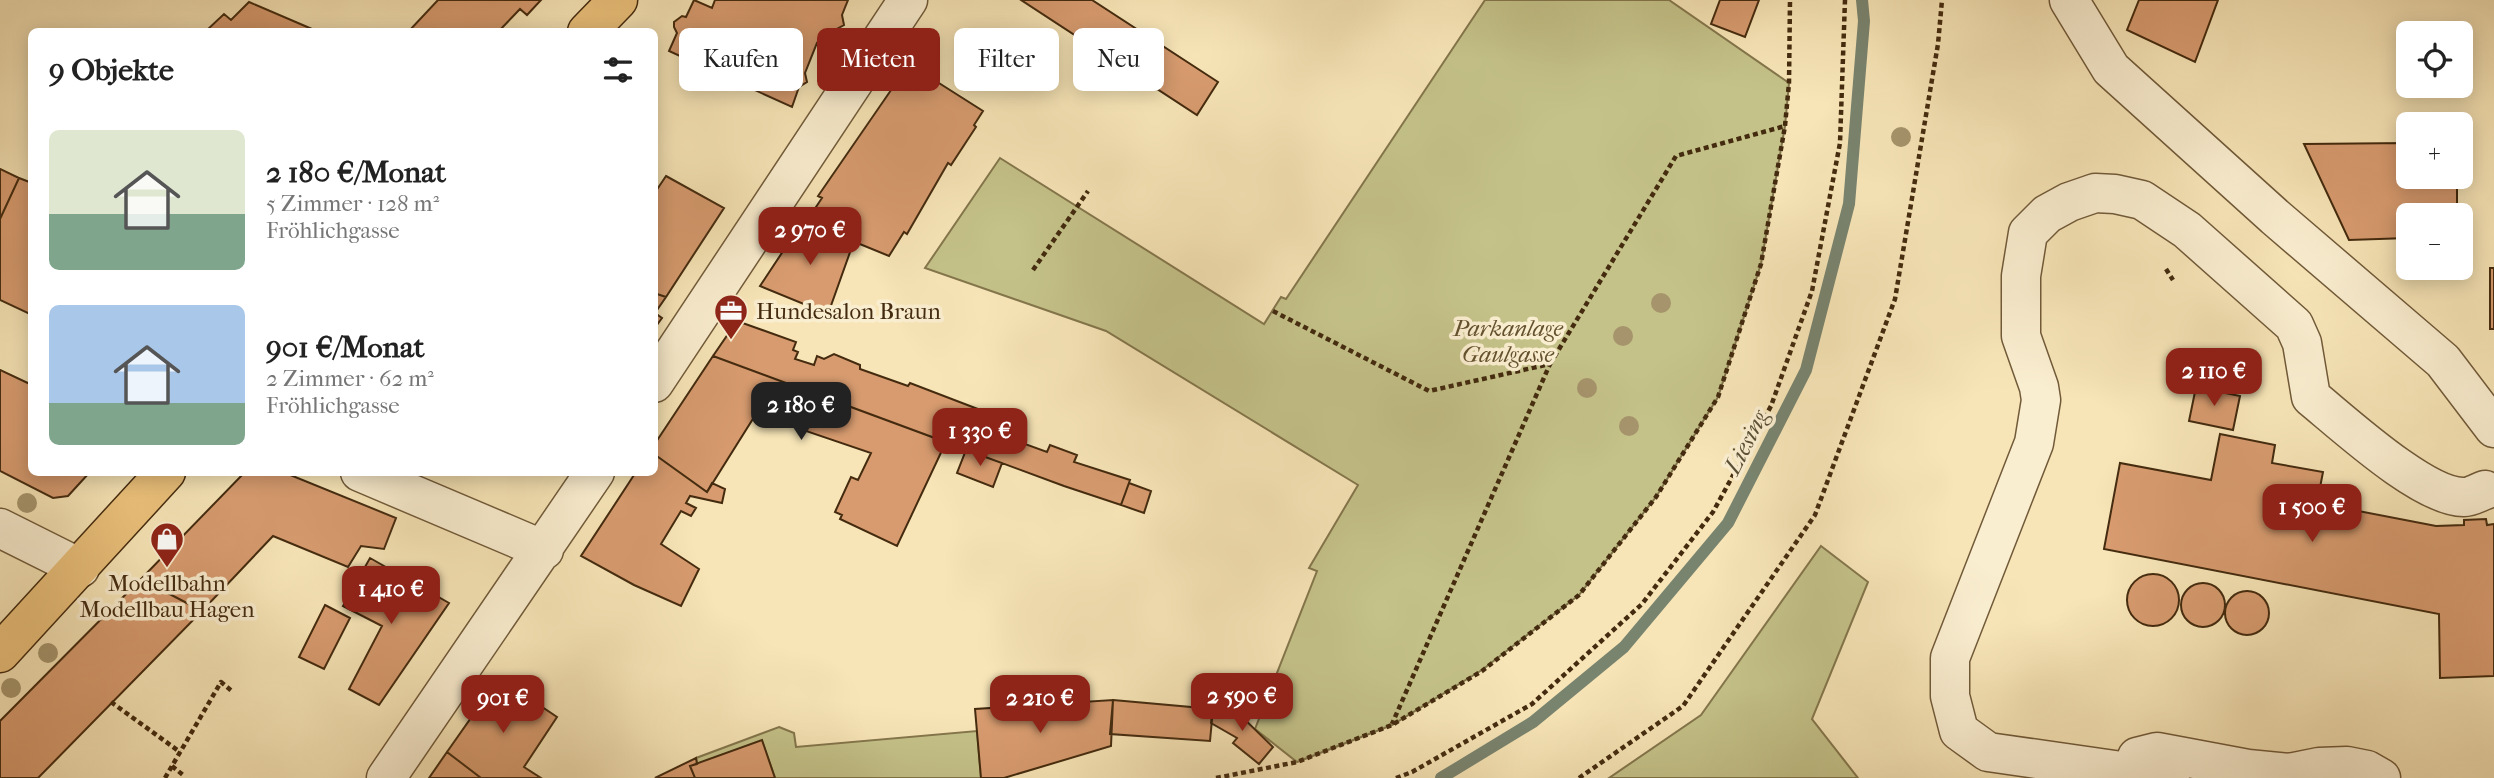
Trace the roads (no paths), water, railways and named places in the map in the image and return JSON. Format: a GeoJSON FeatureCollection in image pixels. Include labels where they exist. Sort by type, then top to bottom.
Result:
{"type":"FeatureCollection","features":[{"type":"Feature","properties":{"kind":"main road"},"geometry":{"type":"LineString","coordinates":[[591,28],[618,0]]}},
{"type":"Feature","properties":{"kind":"main road"},"geometry":{"type":"LineString","coordinates":[[0,653],[162,476]]}},
{"type":"Feature","properties":{"kind":"street"},"geometry":{"type":"LineString","coordinates":[[658,377],[908,0]]}},
{"type":"Feature","properties":{"kind":"street"},"geometry":{"type":"LineString","coordinates":[[2068,0],[2112,69],[2275,217],[2443,361],[2494,428]]}},
{"type":"Feature","properties":{"kind":"street"},"geometry":{"type":"LineString","coordinates":[[2170,778],[1988,752],[1959,731],[1950,696],[1950,658],[2034,443],[2041,400],[2021,336],[2021,276],[2028,233],[2046,214],[2095,193],[2142,200],[2188,230],[2294,325],[2301,343],[2311,397],[2399,468],[2428,487],[2464,497],[2490,494]]}},
{"type":"Feature","properties":{"kind":"street"},"geometry":{"type":"LineString","coordinates":[[369,476],[544,550]]}},
{"type":"Feature","properties":{"kind":"street"},"geometry":{"type":"LineString","coordinates":[[386,778],[592,476]]}},
{"type":"Feature","properties":{"kind":"street"},"geometry":{"type":"LineString","coordinates":[[0,528],[80,568]]}},
{"type":"Feature","properties":{"kind":"street"},"geometry":{"type":"LineString","coordinates":[[2091,767],[2157,752],[2248,769],[2289,773],[2319,767],[2347,766],[2367,769],[2381,778]]}},
{"type":"Feature","properties":{"kind":"waterway","name":"Liesing"},"geometry":{"type":"LineString","coordinates":[[1441,778],[1533,722],[1624,647],[1728,523],[1806,370],[1849,204],[1864,21],[1862,0]]}},
{"type":"Feature","properties":{"kind":"place","name":"Hundesalon Braun"},"geometry":{"type":"Point","coordinates":[731,341]}},
{"type":"Feature","properties":{"kind":"place","name":"Modellbahn Modellbau Hagen"},"geometry":{"type":"Point","coordinates":[167,569]}},
{"type":"Feature","properties":{"kind":"park label","name":"Parkanlage Gaulgasse"},"geometry":{"type":"Point","coordinates":[1508,341]}}]}
